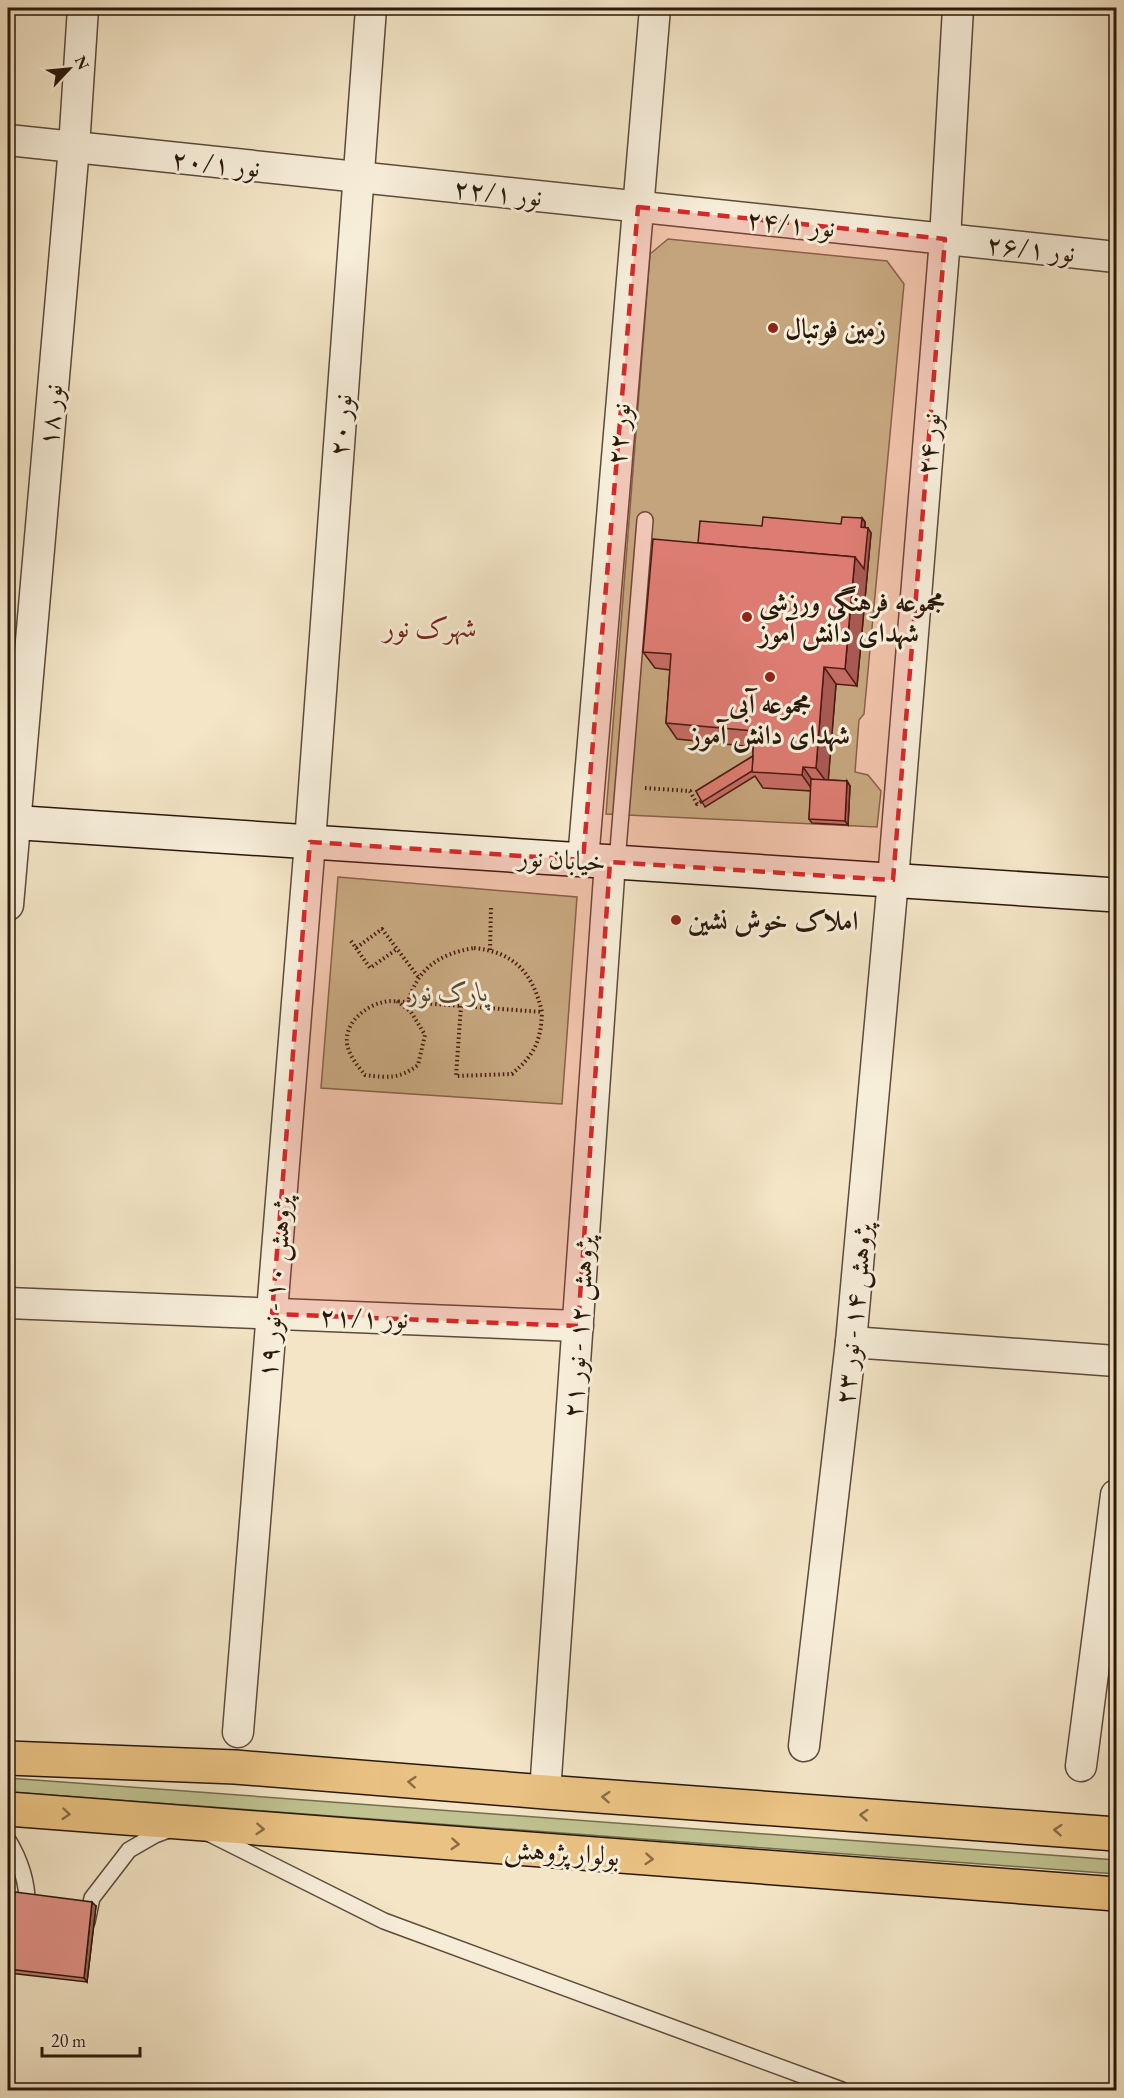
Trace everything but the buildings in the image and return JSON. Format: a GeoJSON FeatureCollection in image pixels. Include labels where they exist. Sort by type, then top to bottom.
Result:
{"type":"FeatureCollection","features":[{"type":"Feature","properties":{"kind":"main road","name":"خیابان نور"},"geometry":{"type":"LineString","coordinates":[[11,822],[1116,895]]}},
{"type":"Feature","properties":{"kind":"main road"},"geometry":{"type":"LineString","coordinates":[[8,1758],[235,1767],[1116,1834]]}},
{"type":"Feature","properties":{"kind":"main road","name":"بولوار پژوهش"},"geometry":{"type":"LineString","coordinates":[[8,1809],[1116,1894]]}},
{"type":"Feature","properties":{"kind":"street","name":"نور ۱۸"},"geometry":{"type":"LineString","coordinates":[[8,905],[11,822],[74,147],[83,8]]}},
{"type":"Feature","properties":{"kind":"street","name":"نور ۲۰"},"geometry":{"type":"LineString","coordinates":[[310,842],[371,8]]}},
{"type":"Feature","properties":{"kind":"street","name":"نور ۲۲"},"geometry":{"type":"LineString","coordinates":[[603,861],[638,207],[655,8]]}},
{"type":"Feature","properties":{"kind":"street","name":"نور ۲۴"},"geometry":{"type":"LineString","coordinates":[[893,880],[945,239],[958,8]]}},
{"type":"Feature","properties":{"kind":"street","name":"نور ۲۰/۱"},"geometry":{"type":"LineString","coordinates":[[8,140],[358,178]]}},
{"type":"Feature","properties":{"kind":"street","name":"نور ۲۲/۱"},"geometry":{"type":"LineString","coordinates":[[358,178],[638,207]]}},
{"type":"Feature","properties":{"kind":"street","name":"نور ۲۴/۱"},"geometry":{"type":"LineString","coordinates":[[638,207],[945,239]]}},
{"type":"Feature","properties":{"kind":"street","name":"نور ۲۶/۱"},"geometry":{"type":"LineString","coordinates":[[945,239],[1116,257]]}},
{"type":"Feature","properties":{"kind":"street","name":"پژوهش ۱۰ - نور ۱۹"},"geometry":{"type":"LineString","coordinates":[[238,1732],[310,842]]}},
{"type":"Feature","properties":{"kind":"street","name":"پژوهش ۱۲ - نور ۲۱"},"geometry":{"type":"LineString","coordinates":[[545,1792],[578,1326],[603,861]]}},
{"type":"Feature","properties":{"kind":"street","name":"پژوهش ۱۴ - نور ۲۳"},"geometry":{"type":"LineString","coordinates":[[804,1746],[851,1342],[893,880]]}},
{"type":"Feature","properties":{"kind":"street","name":"نور ۲۱/۱"},"geometry":{"type":"LineString","coordinates":[[8,1303],[578,1326]]}},
{"type":"Feature","properties":{"kind":"street"},"geometry":{"type":"LineString","coordinates":[[851,1342],[1116,1361]]}},
{"type":"Feature","properties":{"kind":"street"},"geometry":{"type":"LineString","coordinates":[[1081,1766],[1116,1495]]}},
{"type":"Feature","properties":{"kind":"lane"},"geometry":{"type":"LineString","coordinates":[[603,861],[624,787],[645,520]]}},
{"type":"Feature","properties":{"kind":"lane"},"geometry":{"type":"LineString","coordinates":[[84,1932],[92,1898],[102,1882],[129,1850],[155,1835],[187,1824],[384,1921],[842,2091]]}},
{"type":"Feature","properties":{"kind":"lane"},"geometry":{"type":"LineString","coordinates":[[8,1840],[22,1872],[28,1894],[26,1927]]}},
{"type":"Feature","properties":{"kind":"path"},"geometry":{"type":"LineString","coordinates":[[624,787],[690,791],[697,804],[711,796]]}},
{"type":"Feature","properties":{"kind":"path"},"geometry":{"type":"LineString","coordinates":[[490,950],[491,908]]}},
{"type":"Feature","properties":{"kind":"path"},"geometry":{"type":"LineString","coordinates":[[356,948],[382,929],[419,978]]}},
{"type":"Feature","properties":{"kind":"path"},"geometry":{"type":"LineString","coordinates":[[351,941],[370,968],[398,949]]}},
{"type":"Feature","properties":{"kind":"path"},"geometry":{"type":"LineString","coordinates":[[408,1002],[413,985],[434,961],[474,948],[490,950],[507,957],[526,973],[534,986],[542,1012],[542,1029],[532,1055],[512,1074],[456,1076],[461,1006]]}},
{"type":"Feature","properties":{"kind":"path"},"geometry":{"type":"LineString","coordinates":[[397,1001],[411,1012],[425,1035],[418,1065],[394,1077],[365,1075],[349,1051],[347,1036],[361,1012],[372,1005],[385,1001],[397,1001],[542,1012]]}},
{"type":"Feature","properties":{"kind":"highlighted area"},"geometry":{"type":"Polygon","coordinates":[[[638,207],[945,239],[893,880],[610,862],[578,1326],[272,1314],[310,842],[583,860],[638,207]]]}},
{"type":"Feature","properties":{"kind":"green space","name":"مجموعه فرهنگی ورزشی شهدای دانش آموز"},"geometry":{"type":"Polygon","coordinates":[[[668,239],[887,261],[904,284],[864,714],[859,720],[855,772],[868,775],[881,791],[877,827],[606,814],[650,254],[668,239]]]}},
{"type":"Feature","properties":{"kind":"green space","name":"پارک نور"},"geometry":{"type":"Polygon","coordinates":[[[338,877],[577,897],[562,1104],[321,1088],[338,877]]]}},
{"type":"Feature","properties":{"kind":"green space"},"geometry":{"type":"Polygon","coordinates":[[[8,1778],[1116,1860],[1116,1874],[8,1792],[8,1778]]]}},
{"type":"Feature","properties":{"kind":"place","name":"زمین فوتبال"},"geometry":{"type":"Point","coordinates":[773,328]}},
{"type":"Feature","properties":{"kind":"place","name":"مجموعه فرهنگی ورزشی شهدای دانش آموز"},"geometry":{"type":"Point","coordinates":[747,617]}},
{"type":"Feature","properties":{"kind":"place","name":"مجموعه آبی شهدای دانش آموز"},"geometry":{"type":"Point","coordinates":[770,677]}},
{"type":"Feature","properties":{"kind":"place","name":"املاک خوش نشین"},"geometry":{"type":"Point","coordinates":[676,920]}},
{"type":"Feature","properties":{"kind":"district","name":"شهرک نور"},"geometry":{"type":"Point","coordinates":[430,627]}}]}
